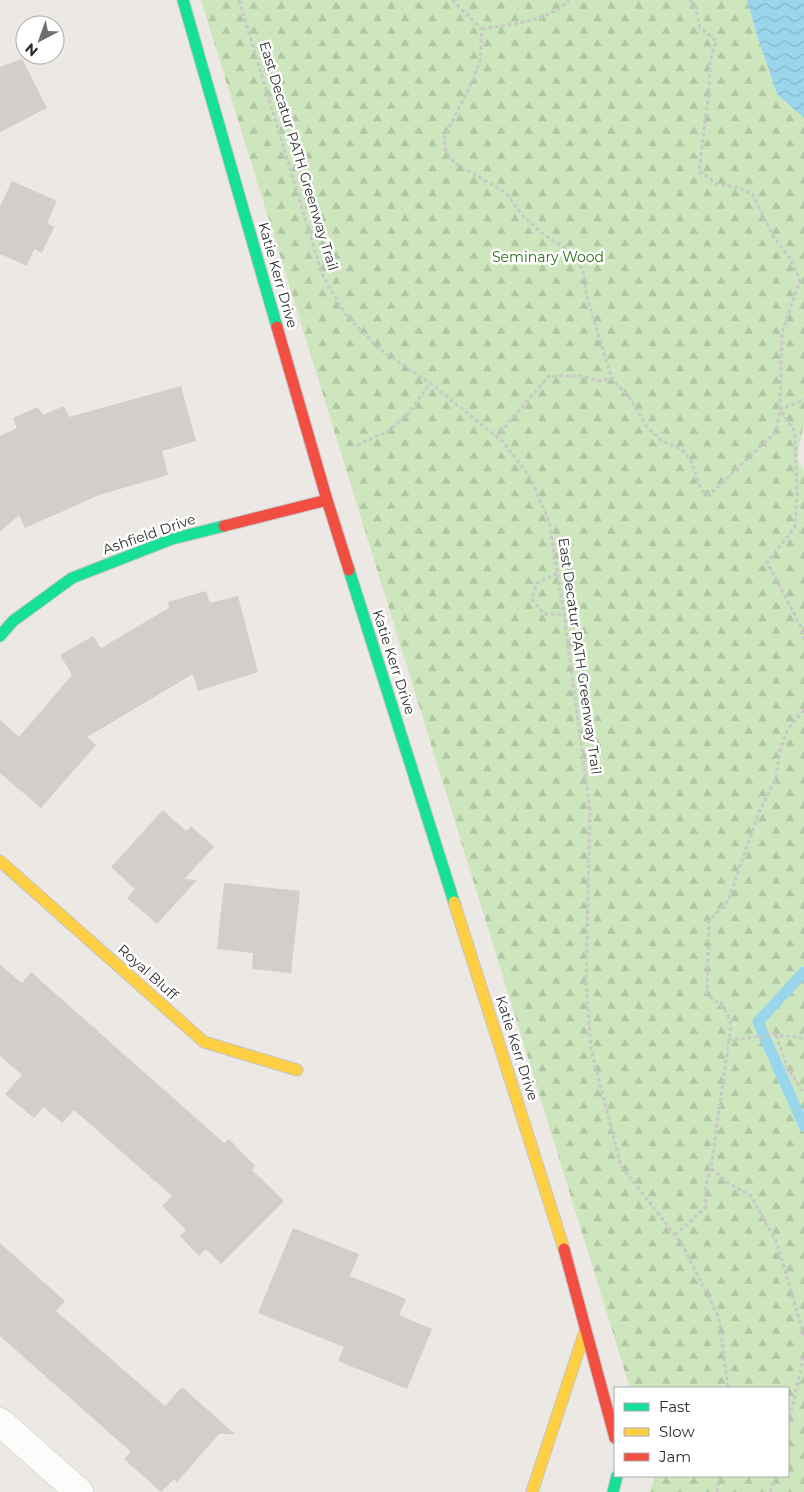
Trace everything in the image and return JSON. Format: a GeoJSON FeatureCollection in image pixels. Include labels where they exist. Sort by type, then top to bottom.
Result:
{"type":"FeatureCollection","features":[{"type":"Feature","properties":{"kind":"street","name":"Katie Kerr Drive"},"geometry":{"type":"LineString","coordinates":[[183,0],[328,500],[564,1248],[584,1331],[614,1435]]}},
{"type":"Feature","properties":{"kind":"street","name":"Ashfield Drive"},"geometry":{"type":"LineString","coordinates":[[0,636],[13,621],[72,578],[172,539],[328,500]]}},
{"type":"Feature","properties":{"kind":"street","name":"Royal Bluff"},"geometry":{"type":"LineString","coordinates":[[0,860],[204,1042],[297,1070]]}},
{"type":"Feature","properties":{"kind":"street"},"geometry":{"type":"LineString","coordinates":[[532,1492],[584,1331]]}},
{"type":"Feature","properties":{"kind":"street"},"geometry":{"type":"LineString","coordinates":[[0,1422],[79,1492]]}},
{"type":"Feature","properties":{"kind":"street"},"geometry":{"type":"LineString","coordinates":[[613,1492],[617,1477]]}},
{"type":"Feature","properties":{"kind":"path","name":"East Decatur PATH Greenway Trail"},"geometry":{"type":"LineString","coordinates":[[239,0],[322,274],[345,314],[378,348],[430,383],[504,442],[530,477],[549,521],[564,615],[590,810],[586,982],[590,1048],[621,1166],[682,1244],[719,1318],[728,1387]]}},
{"type":"Feature","properties":{"kind":"path"},"geometry":{"type":"LineString","coordinates":[[452,0],[482,29],[480,61],[470,87],[444,137],[446,152],[455,163],[506,193],[522,216],[544,234],[567,249],[577,259],[583,271],[587,298],[612,379],[629,396],[648,428],[662,441],[680,449],[691,460],[700,487],[708,495],[776,432],[780,409],[782,333],[800,280],[788,257],[775,239],[752,194],[736,187],[717,184],[699,171],[709,91],[710,62],[716,41],[700,27],[690,0]]}},
{"type":"Feature","properties":{"kind":"path"},"geometry":{"type":"LineString","coordinates":[[482,29],[528,21],[563,7],[569,0]]}},
{"type":"Feature","properties":{"kind":"path"},"geometry":{"type":"LineString","coordinates":[[496,436],[549,376],[582,376],[598,381],[612,379]]}},
{"type":"Feature","properties":{"kind":"path"},"geometry":{"type":"LineString","coordinates":[[357,444],[387,432],[409,413],[430,383]]}},
{"type":"Feature","properties":{"kind":"path"},"geometry":{"type":"LineString","coordinates":[[780,409],[804,400]]}},
{"type":"Feature","properties":{"kind":"path"},"geometry":{"type":"LineString","coordinates":[[780,409],[794,432],[797,475],[795,527],[767,562],[802,629],[804,639]]}},
{"type":"Feature","properties":{"kind":"path"},"geometry":{"type":"LineString","coordinates":[[557,574],[537,583],[532,599],[544,614],[564,615]]}},
{"type":"Feature","properties":{"kind":"path"},"geometry":{"type":"LineString","coordinates":[[675,1235],[706,1208],[705,1188],[710,1168],[731,1025],[729,1014],[707,994],[709,921],[728,901],[759,812],[776,778],[780,750],[788,729],[804,710]]}},
{"type":"Feature","properties":{"kind":"path"},"geometry":{"type":"LineString","coordinates":[[728,1040],[776,1036],[804,1038]]}},
{"type":"Feature","properties":{"kind":"path"},"geometry":{"type":"LineString","coordinates":[[776,1036],[788,1067],[804,1093]]}},
{"type":"Feature","properties":{"kind":"path"},"geometry":{"type":"LineString","coordinates":[[710,1168],[728,1183],[751,1196],[777,1243],[804,1336]]}},
{"type":"Feature","properties":{"kind":"path"},"geometry":{"type":"LineString","coordinates":[[789,1420],[804,1356]]}},
{"type":"Feature","properties":{"kind":"path"},"geometry":{"type":"LineString","coordinates":[[717,1492],[719,1477]]}},
{"type":"Feature","properties":{"kind":"path"},"geometry":{"type":"LineString","coordinates":[[770,1492],[776,1477]]}},
{"type":"Feature","properties":{"kind":"green space","name":"Seminary Wood"},"geometry":{"type":"Polygon","coordinates":[[[201,0],[747,0],[777,94],[804,118],[804,423],[797,459],[804,471],[804,1492],[650,1492],[655,1477],[789,1477],[789,1387],[630,1387],[201,0]]]}},
{"type":"Feature","properties":{"kind":"water"},"geometry":{"type":"Polygon","coordinates":[[[747,0],[804,0],[804,118],[777,94],[747,0]]]}},
{"type":"Feature","properties":{"kind":"building"},"geometry":{"type":"Polygon","coordinates":[[[15,62],[15,65],[25,65],[47,108],[0,132],[0,67],[15,62]]]}},
{"type":"Feature","properties":{"kind":"building"},"geometry":{"type":"Polygon","coordinates":[[[12,181],[57,201],[47,223],[54,227],[42,253],[34,249],[27,266],[0,254],[0,207],[12,181]]]}},
{"type":"Feature","properties":{"kind":"building"},"geometry":{"type":"Polygon","coordinates":[[[181,386],[196,441],[162,451],[168,475],[99,495],[25,528],[19,515],[0,532],[0,436],[17,428],[13,418],[38,407],[43,415],[64,406],[69,417],[181,386]]]}},
{"type":"Feature","properties":{"kind":"building"},"geometry":{"type":"Polygon","coordinates":[[[206,591],[210,603],[238,596],[258,672],[198,691],[193,674],[87,737],[96,745],[41,808],[0,773],[0,720],[19,737],[72,675],[60,655],[93,636],[101,648],[169,608],[168,602],[206,591]]]}},
{"type":"Feature","properties":{"kind":"building"},"geometry":{"type":"Polygon","coordinates":[[[163,810],[186,831],[191,826],[214,847],[184,879],[197,880],[157,924],[127,898],[135,889],[111,867],[163,810]]]}},
{"type":"Feature","properties":{"kind":"building"},"geometry":{"type":"Polygon","coordinates":[[[224,883],[300,891],[291,973],[252,969],[253,953],[217,949],[224,883]]]}},
{"type":"Feature","properties":{"kind":"building"},"geometry":{"type":"Polygon","coordinates":[[[0,965],[22,983],[31,972],[224,1143],[229,1139],[255,1166],[252,1170],[284,1201],[221,1264],[206,1249],[199,1256],[180,1236],[186,1230],[162,1206],[172,1196],[74,1110],[62,1123],[44,1107],[34,1118],[5,1094],[22,1075],[0,1056],[0,965]]]}},
{"type":"Feature","properties":{"kind":"building"},"geometry":{"type":"Polygon","coordinates":[[[293,1228],[359,1254],[350,1276],[406,1299],[399,1315],[432,1329],[407,1389],[338,1361],[344,1347],[258,1313],[293,1228]]]}},
{"type":"Feature","properties":{"kind":"building"},"geometry":{"type":"Polygon","coordinates":[[[0,1243],[65,1301],[56,1311],[165,1406],[182,1387],[235,1434],[219,1434],[177,1482],[174,1479],[161,1492],[124,1459],[131,1452],[0,1336],[0,1243]]]}},
{"type":"Feature","properties":{"kind":"waterway"},"geometry":{"type":"LineString","coordinates":[[804,972],[758,1022],[804,1126]]}},
{"type":"Feature","properties":{"kind":"traffic: fast"},"geometry":{"type":"LineString","coordinates":[[183,0],[277,327]]}},
{"type":"Feature","properties":{"kind":"traffic: fast"},"geometry":{"type":"LineString","coordinates":[[0,636],[13,621],[72,578],[172,539],[224,526]]}},
{"type":"Feature","properties":{"kind":"traffic: fast"},"geometry":{"type":"LineString","coordinates":[[349,570],[454,902]]}},
{"type":"Feature","properties":{"kind":"traffic: fast"},"geometry":{"type":"LineString","coordinates":[[613,1492],[617,1477]]}},
{"type":"Feature","properties":{"kind":"traffic: slow"},"geometry":{"type":"LineString","coordinates":[[0,861],[204,1042],[297,1070]]}},
{"type":"Feature","properties":{"kind":"traffic: slow"},"geometry":{"type":"LineString","coordinates":[[454,902],[564,1249]]}},
{"type":"Feature","properties":{"kind":"traffic: slow"},"geometry":{"type":"LineString","coordinates":[[532,1492],[585,1331]]}},
{"type":"Feature","properties":{"kind":"traffic: jam"},"geometry":{"type":"LineString","coordinates":[[277,327],[349,570]]}},
{"type":"Feature","properties":{"kind":"traffic: jam"},"geometry":{"type":"LineString","coordinates":[[224,526],[327,500]]}},
{"type":"Feature","properties":{"kind":"traffic: jam"},"geometry":{"type":"LineString","coordinates":[[564,1249],[614,1434]]}}]}
